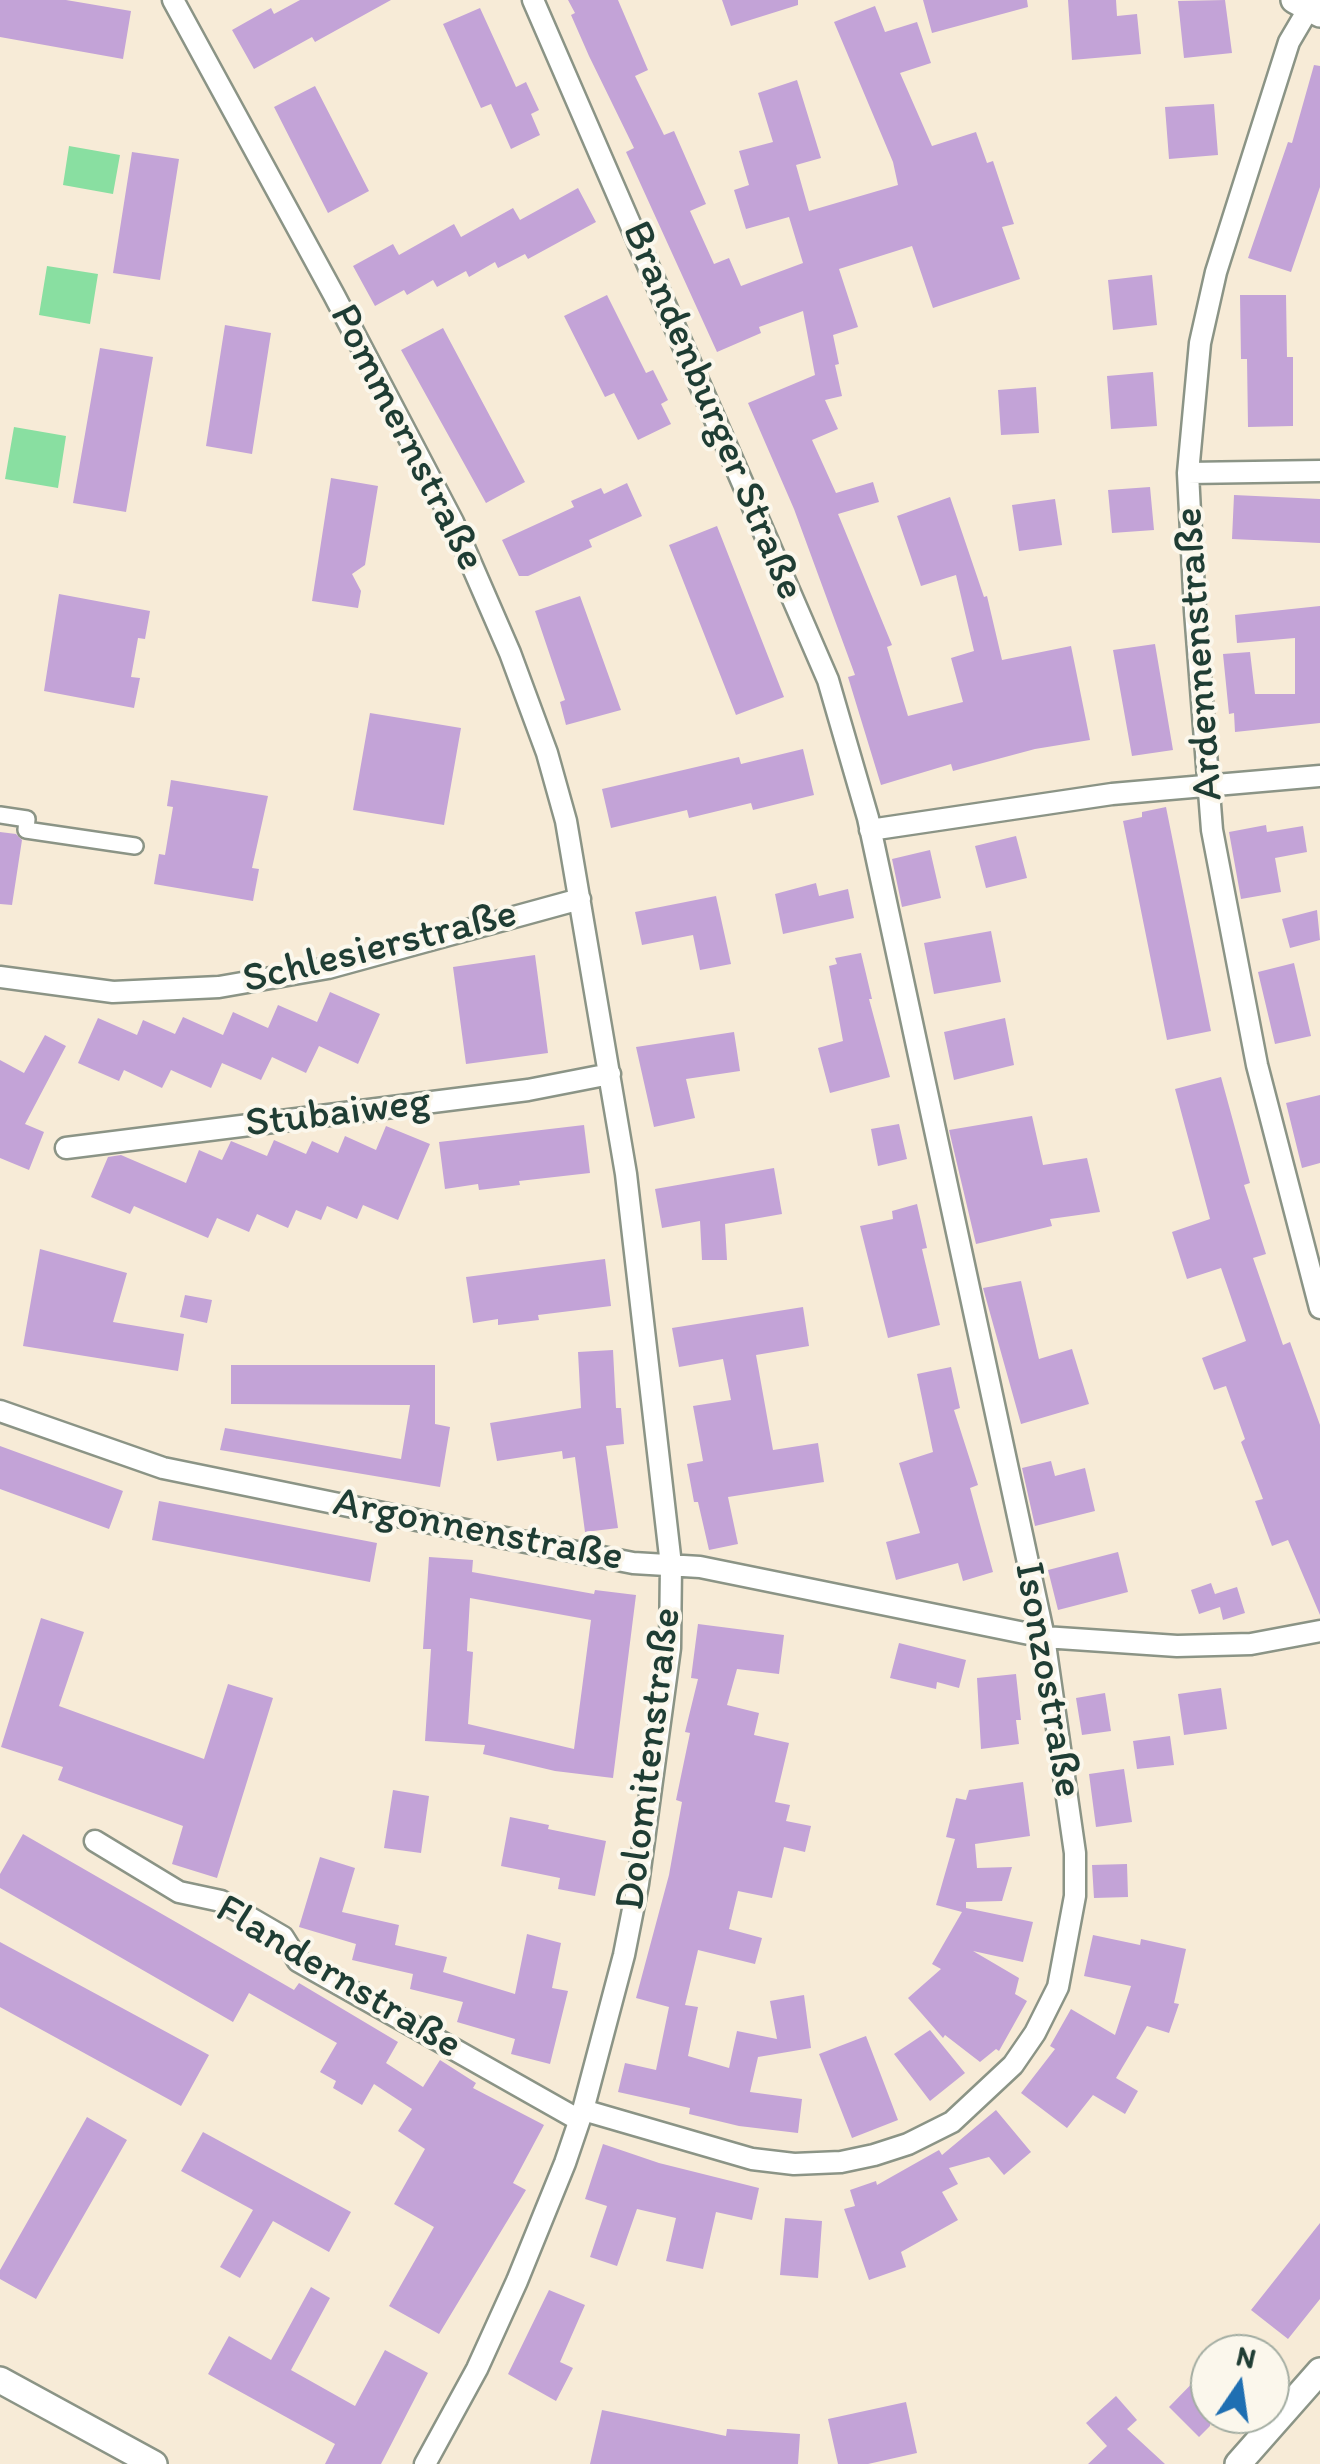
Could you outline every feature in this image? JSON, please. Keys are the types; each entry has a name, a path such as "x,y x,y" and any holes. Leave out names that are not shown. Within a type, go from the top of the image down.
{"street":[{"name":"Pommernstraße","path":"173,0 334,295 460,539 510,653 547,753 566,820 580,900"},
{"name":"Brandenburger Straße","path":"533,0 828,680 870,830"},
{"name":"Ardennenstraße","path":"1308,7 1289,42 1216,272 1200,343 1188,473 1212,830 1257,1065 1320,1308"},
{"path":"1188,473 1320,470"},
{"path":"870,830 1094,797 1320,776"},
{"path":"0,815 26,819 26,830 135,846"},
{"name":"Isonzostraße","path":"581,2115 752,2159 794,2164 841,2162 908,2144 952,2122 1013,2065 1035,2033 1058,1987 1075,1896 1075,1853 1044,1637 870,830"},
{"name":"Schlesierstraße","path":"0,976 112,992 219,987 328,968 580,900"},
{"name":"Dolomitenstraße","path":"424,2464 477,2369 517,2281 581,2115 624,1956 638,1884 670,1648 671,1565 628,1192 580,900"},
{"name":"Stubaiweg","path":"66,1148 528,1090 610,1074"},
{"name":"Argonnenstraße","path":"0,1411 162,1468 490,1536 633,1562 700,1567 1044,1637 1176,1646 1251,1644 1320,1631"},
{"name":"Flandernstraße","path":"95,1842 178,1892 222,1901 284,1937 298,1961 581,2115"},
{"path":"1238,2464 1320,2371"},
{"path":"0,2380 154,2464"}],"green space":[{"path":"69,146 120,155 113,194 63,185"},
{"path":"47,266 98,274 90,324 39,315"},
{"path":"14,427 66,436 58,488 5,479"}],"building":[{"path":"0,0 66,0 131,11 123,59 0,37"},
{"path":"300,0 391,0 315,42 312,37 254,69 232,30 271,8 274,14"},
{"path":"568,0 618,0 648,70 635,76 664,135 674,131 706,204 690,211 714,264 729,258 741,286 803,263 789,217 746,229 734,190 749,185 739,151 773,142 758,93 797,80 821,158 796,165 809,211 898,185 893,162 834,22 875,6 885,32 917,22 931,63 900,73 932,146 976,132 987,163 993,161 1014,224 1002,227 1020,279 933,308 912,246 839,269 858,327 833,335 842,396 825,400 838,429 812,440 836,493 873,482 879,502 838,514 892,645 887,647 908,716 963,702 951,658 974,651 956,575 921,586 897,516 950,497 984,597 987,596 1002,660 1071,646 1090,740 1035,749 953,771 951,764 881,785 848,677 855,675 794,509 748,403 815,375 803,311 759,327 761,333 717,352 626,152 634,148 589,56"},
{"path":"722,0 798,0 798,5 731,26"},
{"path":"923,0 1027,0 1028,7 932,33"},
{"path":"1068,0 1116,0 1117,16 1137,14 1141,54 1072,60"},
{"path":"1225,0 1232,53 1184,58 1178,1"},
{"path":"480,8 516,87 526,82 539,110 531,114 540,135 511,149 491,104 481,108 443,24"},
{"path":"1314,65 1320,66 1320,187 1291,272 1248,258 1288,142 1292,143"},
{"path":"315,86 369,191 328,213 274,107"},
{"path":"1214,104 1218,155 1169,159 1165,107"},
{"path":"132,152 179,159 160,280 113,273"},
{"path":"578,188 596,222 528,259 525,254 498,268 495,262 469,277 466,271 437,287 433,280 407,295 404,290 375,306 353,266 393,244 399,255 454,224 461,237 513,208 520,220"},
{"path":"1152,275 1157,325 1113,330 1108,280"},
{"path":"607,295 646,373 653,370 668,400 661,404 671,424 638,440 614,393 605,397 564,316"},
{"path":"1240,295 1286,295 1287,357 1293,357 1293,426 1248,427 1247,359 1241,359"},
{"path":"225,325 271,333 252,454 206,446"},
{"path":"443,328 525,482 486,503 401,350"},
{"path":"100,348 153,357 126,512 73,503"},
{"path":"1153,372 1157,426 1111,429 1107,376"},
{"path":"1036,387 1039,433 1001,435 998,390"},
{"path":"331,478 378,486 365,565 352,574 361,591 358,608 312,601"},
{"path":"627,483 642,516 589,540 592,547 528,576 519,576 502,540 574,507 571,501 601,488 604,494"},
{"path":"1150,487 1154,530 1112,533 1108,490"},
{"path":"1234,495 1320,499 1320,543 1232,539"},
{"path":"1055,499 1062,545 1019,551 1012,505"},
{"path":"717,526 784,697 736,715 669,545"},
{"path":"59,594 150,611 145,639 138,638 131,677 140,678 134,708 44,691"},
{"path":"580,596 621,710 566,725 560,702 565,700 535,611"},
{"path":"1320,606 1320,723 1235,732 1234,713 1229,714 1223,654 1250,652 1255,694 1295,694 1295,638 1237,643 1235,615"},
{"path":"1155,644 1173,750 1132,756 1113,650"},
{"path":"370,713 461,728 444,825 353,810"},
{"path":"803,749 814,795 753,810 751,803 689,818 687,810 611,828 602,789 739,757 741,764"},
{"path":"171,780 268,796 252,868 259,869 253,901 154,884 159,854 165,855 173,807 167,806"},
{"path":"1166,807 1211,1031 1167,1040 1123,821"},
{"path":"1266,825 1267,832 1303,826 1307,852 1275,858 1281,892 1241,899 1229,832"},
{"path":"0,832 16,834 22,840 12,905 0,904"},
{"path":"1016,836 1027,878 986,888 975,846"},
{"path":"930,850 941,898 902,907 892,859"},
{"path":"816,883 819,896 848,889 854,918 783,934 775,894"},
{"path":"716,896 731,964 700,970 693,935 642,945 635,912"},
{"path":"1317,910 1320,940 1290,948 1282,919"},
{"path":"991,931 1001,982 934,994 924,943"},
{"path":"861,953 890,1077 830,1093 818,1048 843,1041 829,966 837,964 835,958"},
{"path":"535,955 548,1053 466,1064 453,967"},
{"path":"1294,963 1311,1036 1275,1044 1258,972"},
{"path":"330,992 380,1014 358,1064 319,1046 306,1073 272,1057 261,1080 222,1063 211,1088 171,1070 162,1088 124,1070 119,1081 78,1063 98,1018 137,1035 143,1020 175,1034 183,1017 223,1035 233,1012 268,1028 278,1005 317,1022"},
{"path":"1005,1018 1014,1065 954,1080 944,1032"},
{"path":"734,1032 740,1071 686,1079 695,1118 654,1127 636,1047"},
{"path":"45,1035 66,1046 25,1124 44,1132 29,1170 0,1158 0,1060 24,1073"},
{"path":"1221,1077 1250,1183 1244,1185 1266,1254 1253,1258 1283,1345 1290,1342 1320,1425 1320,1615 1288,1540 1272,1546 1255,1501 1263,1499 1241,1442 1245,1439 1226,1386 1214,1390 1202,1358 1246,1341 1221,1268 1187,1279 1172,1232 1210,1219 1175,1089"},
{"path":"1320,1095 1320,1163 1302,1168 1286,1103"},
{"path":"1032,1116 1043,1165 1087,1158 1100,1212 1050,1219 1052,1226 976,1244 949,1130"},
{"path":"899,1124 907,1159 878,1166 871,1129"},
{"path":"584,1125 590,1173 479,1190 478,1184 445,1189 439,1142"},
{"path":"386,1126 430,1144 398,1220 363,1205 357,1219 327,1206 321,1220 296,1210 288,1228 257,1214 249,1232 217,1218 208,1238 134,1206 130,1214 91,1197 108,1157 121,1155 186,1183 199,1150 222,1160 231,1141 267,1156 274,1140 306,1154 312,1141 338,1153 345,1136 376,1150"},
{"path":"774,1168 782,1214 725,1224 727,1260 702,1260 700,1221 662,1228 655,1189"},
{"path":"917,1204 927,1248 922,1249 940,1325 888,1338 860,1226 893,1219 892,1211"},
{"path":"40,1249 127,1273 113,1322 184,1334 178,1371 23,1346"},
{"path":"605,1259 611,1306 538,1315 539,1320 498,1325 498,1319 473,1323 466,1277"},
{"path":"1021,1281 1039,1359 1072,1349 1089,1404 1021,1424 983,1288"},
{"path":"185,1295 212,1300 207,1323 180,1317"},
{"path":"803,1307 809,1346 756,1355 773,1450 818,1443 824,1482 728,1497 738,1544 709,1550 687,1464 703,1461 693,1406 731,1400 723,1359 679,1367 672,1328"},
{"path":"613,1350 616,1408 621,1408 624,1444 606,1446 618,1528 585,1532 575,1457 563,1459 562,1451 497,1461 490,1423 581,1408 578,1352"},
{"path":"231,1365 435,1365 435,1424 450,1427 440,1487 220,1450 225,1428 401,1459 410,1405 231,1404"},
{"path":"951,1367 960,1408 954,1410 978,1485 970,1488 993,1572 963,1581 958,1563 896,1580 886,1542 920,1533 899,1463 933,1452 917,1374"},
{"path":"0,1446 123,1491 109,1529 0,1489"},
{"path":"1051,1461 1055,1476 1085,1468 1095,1511 1035,1526 1022,1468"},
{"path":"159,1501 377,1543 370,1582 152,1540"},
{"path":"1118,1552 1128,1592 1058,1610 1048,1570"},
{"path":"429,1557 473,1560 472,1572 594,1594 595,1590 636,1595 613,1778 555,1771 483,1754 485,1745 425,1741 431,1649 423,1649","holes":["470,1598 591,1620 574,1749 468,1724 473,1652 467,1651"]},
{"path":"1211,1583 1216,1597 1215,1594 1237,1587 1245,1613 1223,1620 1220,1607 1199,1614 1191,1590"},
{"path":"41,1618 84,1632 59,1706 204,1759 228,1684 273,1698 217,1878 172,1864 183,1826 58,1780 63,1767 1,1747"},
{"path":"698,1624 784,1635 779,1674 737,1669 727,1705 759,1713 754,1735 789,1743 775,1802 790,1805 786,1821 811,1826 805,1852 784,1847 772,1898 738,1891 729,1929 762,1938 755,1964 698,1950 685,2005 698,2007 688,2056 729,2068 737,2031 777,2039 770,2001 804,1995 811,2048 758,2057 750,2092 802,2099 798,2133 739,2126 689,2114 690,2108 618,2092 625,2063 656,2070 669,2007 636,1998 669,1875 682,1802 676,1800 690,1733 685,1732 698,1679 691,1678"},
{"path":"899,1643 966,1660 959,1688 937,1682 936,1689 890,1678"},
{"path":"1016,1674 1021,1720 1016,1720 1019,1744 981,1749 977,1678"},
{"path":"1221,1688 1227,1729 1184,1735 1178,1694"},
{"path":"1105,1693 1111,1731 1082,1735 1076,1698"},
{"path":"1170,1736 1174,1765 1137,1769 1133,1741"},
{"path":"1124,1769 1132,1822 1096,1827 1089,1774"},
{"path":"1023,1782 1030,1836 975,1844 977,1868 1012,1867 1002,1901 966,1902 966,1908 1033,1922 1023,1962 973,1951 1019,1978 1015,1994 1027,2001 999,2051 996,2049 980,2062 945,2035 943,2038 908,1998 941,1969 932,1964 962,1912 936,1905 955,1839 946,1837 956,1798 966,1800 969,1790"},
{"path":"393,1790 429,1796 421,1853 384,1848"},
{"path":"510,1817 606,1841 595,1896 558,1889 560,1878 501,1866"},
{"path":"23,1834 294,1990 299,1983 398,2042 386,2063 423,2087 440,2060 476,2083 473,2088 544,2125 513,2183 526,2190 439,2334 389,2306 434,2227 394,2204 425,2149 398,2131 412,2109 374,2084 362,2105 333,2088 336,2081 320,2072 337,2043 249,1993 233,2022 0,1888 0,1874"},
{"path":"320,1857 355,1868 342,1912 399,1925 395,1945 447,1957 443,1972 515,1994 527,1934 561,1943 552,1988 568,1991 550,2064 511,2054 515,2039 457,2022 463,2002 410,1989 413,1974 352,1960 356,1944 299,1927"},
{"path":"1127,1864 1128,1897 1094,1898 1092,1865"},
{"path":"1093,1935 1140,1945 1141,1939 1186,1949 1174,2003 1179,2004 1169,2033 1147,2026 1116,2078 1138,2091 1125,2114 1093,2095 1067,2128 1021,2093 1055,2049 1050,2046 1071,2009 1115,2035 1131,1986 1084,1976"},
{"path":"0,1942 209,2055 181,2106 0,2007"},
{"path":"930,2030 965,2073 930,2101 894,2054"},
{"path":"866,2036 898,2120 852,2138 819,2054"},
{"path":"996,2110 1031,2152 1004,2175 989,2157 949,2168 958,2184 942,2192 958,2220 901,2252 906,2267 869,2280 844,2209 855,2206 850,2190 876,2181 877,2185 939,2150 942,2155"},
{"path":"87,2117 127,2140 36,2299 0,2279 0,2270"},
{"path":"203,2132 351,2212 329,2252 273,2221 240,2278 220,2267 253,2210 181,2171"},
{"path":"603,2144 659,2163 759,2188 752,2220 716,2212 703,2269 666,2261 676,2218 637,2209 617,2266 590,2257 607,2206 585,2199"},
{"path":"785,2218 822,2221 818,2278 780,2275"},
{"path":"1320,2223 1320,2299 1290,2336 1251,2310"},
{"path":"311,2287 330,2298 291,2370 355,2406 385,2350 428,2373 381,2464 325,2464 335,2444 208,2374 229,2336 271,2360"},
{"path":"549,2290 585,2305 560,2362 573,2368 556,2401 508,2374"},
{"path":"1190,2385 1190,2428 1169,2407"},
{"path":"1116,2396 1137,2420 1127,2429 1165,2464 1088,2464 1107,2446 1086,2423"},
{"path":"906,2402 917,2453 868,2464 838,2464 828,2419"},
{"path":"602,2410 726,2436 727,2429 800,2434 798,2464 590,2464"}]}
